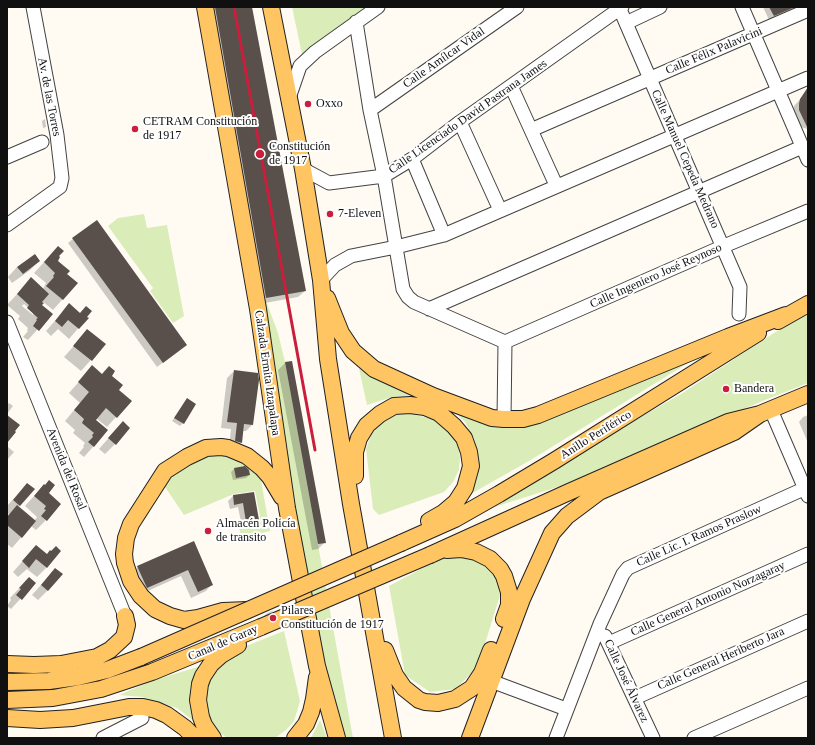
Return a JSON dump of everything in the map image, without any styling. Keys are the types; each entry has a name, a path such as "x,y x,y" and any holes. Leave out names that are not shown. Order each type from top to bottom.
{"main road":[{"name":"Calzada Ermita Iztapalapa","path":"205,7 258,309 287,508 317,666 336,738"},
{"path":"271,7 303,169 321,280 328,359 351,504 393,738"},
{"path":"321,280 341,333 353,351 374,369 433,396 492,418 504,420 523,419 538,415 728,337 786,316 808,304"},
{"name":"Anillo Periférico","path":"401,543 455,519 554,461 786,316"},
{"path":"430,555 728,422 766,412 808,394"},
{"path":"351,504 354,486 354,460 356,444 362,432 377,416 394,406 402,405 418,405 439,413 454,426 464,438 469,452 471,466 465,488 450,508 422,526 401,543"},
{"path":"470,738 522,599 552,533 567,516 599,492 734,432 766,412"},
{"path":"250,610 232,610 191,619 177,619 148,603 136,589 127,571 124,546 128,531 165,471 196,452 206,448 220,447 235,450 247,456 262,468 270,477 287,508"},
{"name":"Canal de Garay","path":"7,682 49,681 78,677 107,670 250,610 401,543"},
{"path":"374,629 384,648 395,675 404,688 419,700 431,703 444,703 455,699 472,688 482,673 507,612 509,605 509,592 504,576 500,569 484,555 468,550 445,550 430,555"},
{"name":"Canal de Garay","path":"7,700 53,698 85,693 126,681 152,672 261,627 430,555"},
{"path":"7,664 55,664 76,662 97,656 110,650 124,637 127,625 125,616"},
{"path":"213,738 204,725 198,708 198,692 203,676 206,670 216,660 261,627"},
{"path":"295,738 306,724 311,712 316,688 317,666"},
{"path":"7,718 40,720 73,718 129,707 143,708 156,710 167,715 185,728 195,738"}],"street":[{"name":"Av. de las Torres","path":"7,225 60,187 62,178 59,152 33,7"},
{"path":"289,98 300,66 315,52 378,7"},
{"name":"Calle Amílcar Vidal","path":"370,110 517,7"},
{"path":"626,23 660,7"},
{"path":"742,7 808,160"},
{"name":"Calle Manuel Cepeda Medrano","path":"620,8 674,135 724,246 740,287 738,314"},
{"name":"Calle Licenciado David Pastrana James","path":"303,169 329,183 384,176 412,159 460,122 620,8"},
{"name":"Calle Félix Palavicini","path":"531,130 808,10"},
{"path":"356,22 370,110 384,176 403,289 408,297 414,302 505,342 504,420"},
{"path":"321,280 335,265 351,256 396,247 444,234 808,78"},
{"path":"511,86 556,185"},
{"path":"460,122 500,210"},
{"path":"7,158 42,142"},
{"path":"429,309 699,191 802,148"},
{"path":"412,159 444,234"},
{"name":"Calle Ingeniero José Reynoso","path":"505,342 724,246 808,212"},
{"name":"Avenida del Rosal","path":"7,322 125,616"},
{"path":"766,412 807,490"},
{"name":"Calle Lic. I. Ramos Praslow","path":"556,738 600,624 623,574 628,568 807,490"},
{"name":"Calle General Antonio Norzagaray","path":"609,643 808,554"},
{"name":"Calle General Heriberto Jara","path":"635,698 808,621"},
{"name":"Calle José Álvarez","path":"600,624 653,738"},
{"path":"491,681 566,709"},
{"path":"694,738 808,688"},
{"path":"104,738 142,718"}],"green space":[{"path":"292,7 374,7 303,59"},
{"path":"144,214 147,228 167,225 184,316 173,323 150,291 153,288 108,226 118,218"},
{"path":"265,298 278,333 285,362 353,738 344,738 319,644 289,470"},
{"path":"808,313 808,383 567,484 472,514 681,394 774,333"},
{"path":"714,347 529,461 469,495 478,458 474,439 465,422 451,409 493,422"},
{"path":"358,364 417,395 392,397 367,405"},
{"path":"405,412 441,423 451,432 458,444 460,457 459,470 453,482 444,492 379,515 373,509 366,449 371,435 379,424 391,416"},
{"path":"220,450 259,469 270,531 241,538 239,527 261,522 255,491 234,494 184,515 163,484 175,472 192,459"},
{"path":"461,554 487,564 496,576 502,589 478,666 456,689 430,692 405,675 389,586 447,555"},
{"path":"284,631 300,701 294,721 286,730 275,738 227,738 219,732 200,726 177,708 142,697 119,695 154,680 218,661 226,654"},
{"path":"320,720 327,738 311,738"}],"building":[{"path":"215,7 252,7 306,291 266,298"},
{"path":"769,7 795,7 774,16"},
{"path":"808,87 808,129 799,110 799,104 800,99"},
{"path":"97,220 187,345 163,363 72,238"},
{"path":"58,246 64,251 59,256 58,261 70,271 67,274 78,283 63,300 46,286 54,277 53,276 55,273 44,262"},
{"path":"35,254 40,261 23,274 17,267"},
{"path":"31,277 49,294 42,302 44,303 42,305 53,314 39,331 33,326 38,318 27,308 29,305 17,294"},
{"path":"69,303 80,313 86,306 92,311 87,317 89,318 79,329 68,320 62,327 55,321"},
{"path":"87,329 106,344 92,361 73,346"},
{"path":"292,361 326,543 318,544 285,362"},
{"path":"92,365 102,374 109,366 115,371 112,376 123,385 119,390 132,401 117,418 106,408 96,420 108,430 94,447 88,442 93,437 92,435 94,433 82,423 84,419 74,410 89,392 78,382"},
{"path":"234,370 258,373 259,380 253,425 244,424 242,443 235,441 237,423 227,422"},
{"path":"187,398 196,404 184,424 174,418"},
{"path":"7,415 20,425 7,443"},
{"path":"123,421 130,428 116,445 108,438"},
{"path":"245,466 249,470 250,475 236,478 234,468"},
{"path":"49,480 55,485 49,493 61,504 47,521 41,516 46,510 44,509 46,506 34,496"},
{"path":"27,483 35,489 20,506 13,500"},
{"path":"254,492 259,520 246,522 243,503 234,505 233,495"},
{"path":"17,505 36,521 22,538 7,525 7,517"},
{"path":"194,541 213,585 198,592 188,570 147,588 137,566"},
{"path":"36,545 47,554 56,546 61,551 47,568 36,559 29,568 22,561"},
{"path":"55,568 63,574 48,591 41,585"},
{"path":"29,577 36,583 22,600 16,595 21,589 19,588"}],"railway":[{"path":"234,7 315,450"}],"place":[{"name":"Oxxo","path":"308,104"},
{"name":"CETRAM Constitución de 1917","path":"135,129"},
{"name":"Constitución de 1917","path":"260,154"},
{"name":"7-Eleven","path":"330,214"},
{"name":"Bandera","path":"726,389"},
{"name":"Almacén Policía de transito","path":"208,531"},
{"name":"Pilares Constitución de 1917","path":"273,618"}]}
